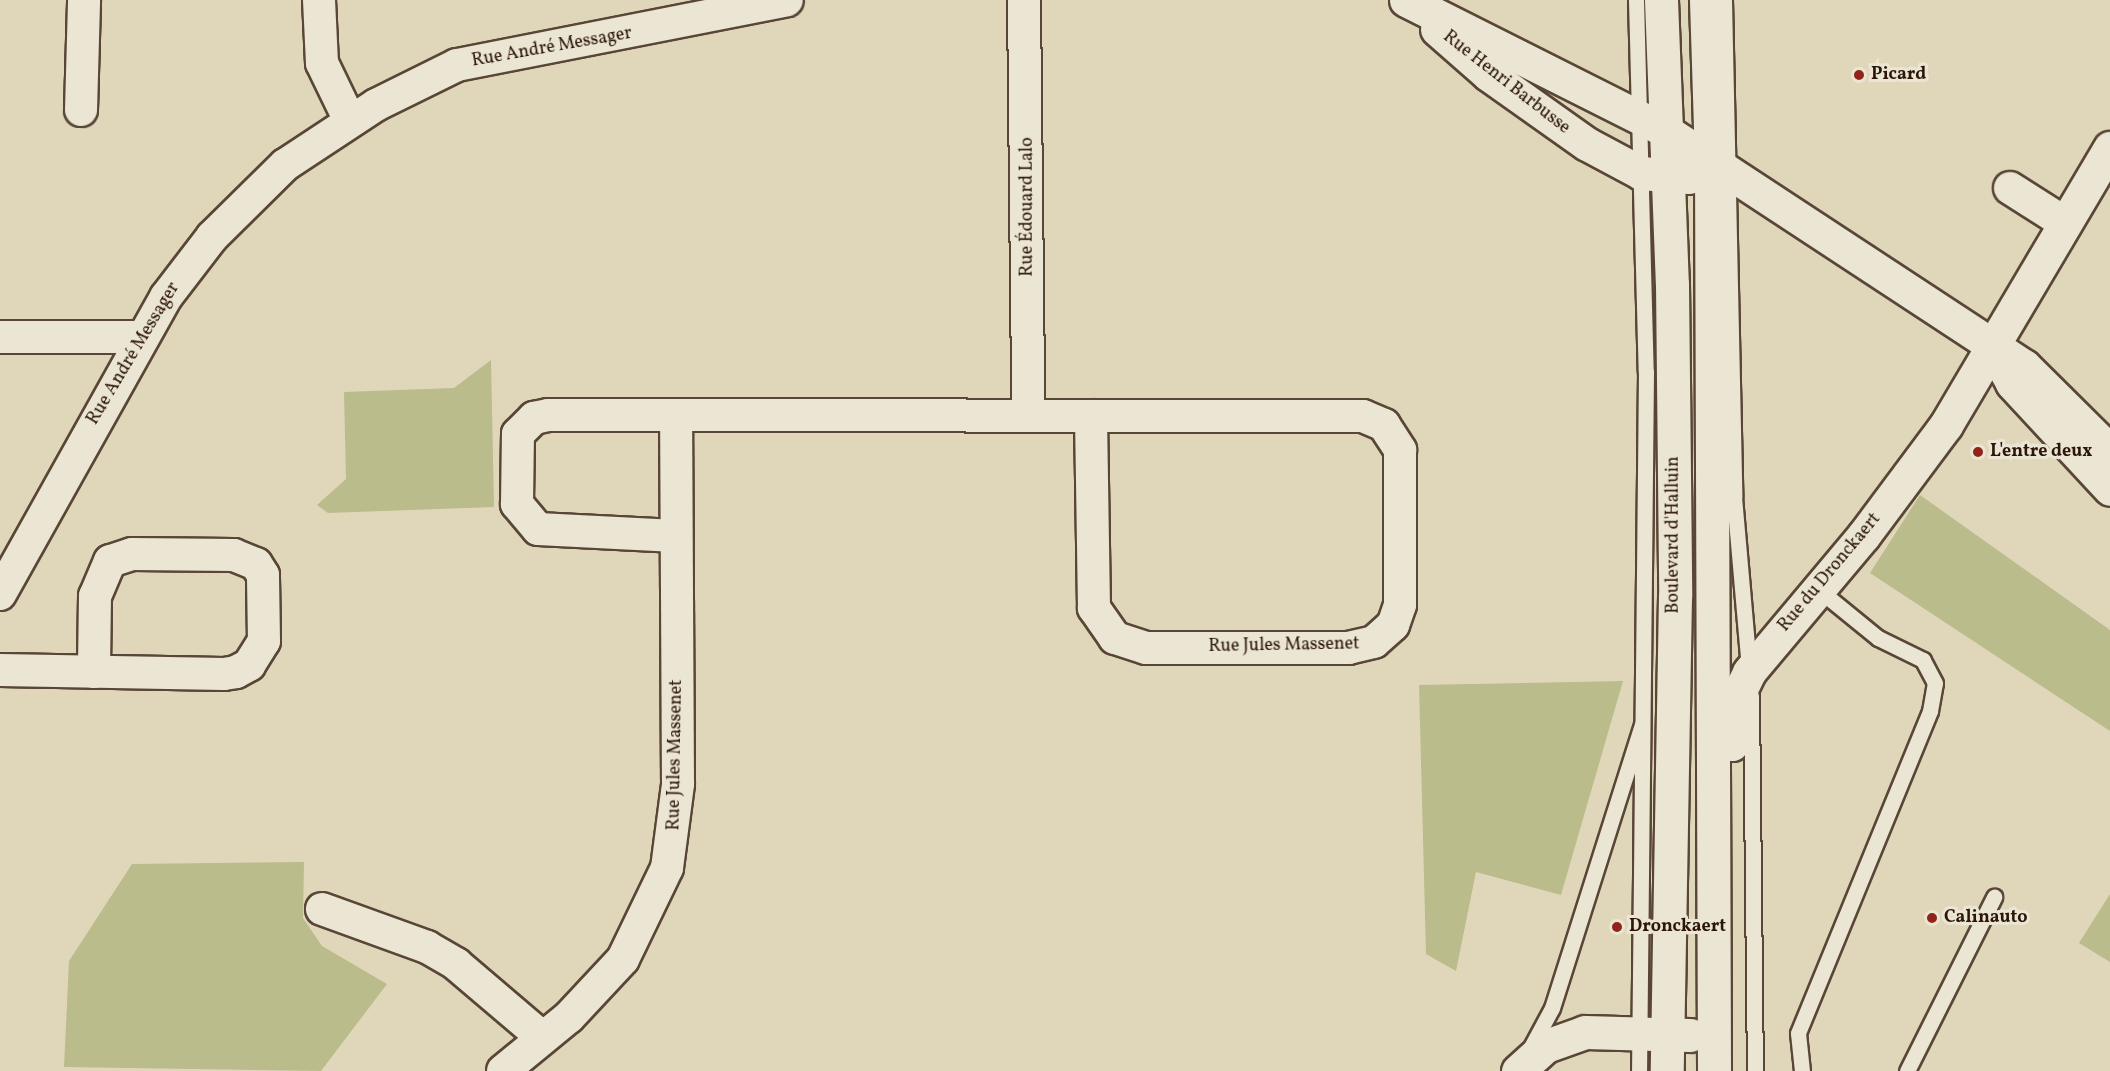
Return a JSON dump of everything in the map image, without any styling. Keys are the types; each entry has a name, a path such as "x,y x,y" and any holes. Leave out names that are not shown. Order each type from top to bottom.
{"main road":[{"name":"Rue Henri Barbusse","path":"1405,0 1653,124 2046,382 2110,451"},
{"name":"Rue Henri Barbusse","path":"1405,0 1544,117 1655,175"},
{"name":"Boulevard d'Halluin","path":"1661,0 1653,124 1675,596 1654,1031 1667,1071"},
{"path":"1706,0 1721,168 1714,1061"},
{"name":"Rue du Dronckaert","path":"1714,1061 1729,964 1733,716 1749,672 1818,590 1946,425 2110,148"},
{"path":"1655,175 1698,174 1721,168"},
{"name":"Rue Henri Barbusse","path":"1993,348 2012,383 2110,489"},
{"path":"1519,1070 1546,1047 1573,1035 1654,1031 1687,1034 1714,1061"},
{"path":"1685,1071 1714,1061"}],"street":[{"path":"81,111 84,0"},
{"path":"319,0 322,63 350,120"},
{"name":"Rue André Messager","path":"0,594 140,337 190,265 238,210 285,165 350,120 431,76 475,60 787,0"},
{"name":"Rue Édouard Lalo","path":"1024,0 1028,415"},
{"path":"2010,188 2065,223"},
{"path":"0,337 140,337"},
{"name":"Rue Jules Massenet","path":"503,1071 543,1038 623,959 667,868 678,784 676,415"},
{"name":"Rue Jules Massenet","path":"676,536 549,533 522,514 516,490 518,434 534,418 676,415 1363,416 1384,425 1396,440 1402,462 1400,604 1393,625 1374,642 1349,648 1146,648 1115,638 1094,608 1091,416"},
{"path":"0,670 94,672 224,674 249,665 264,641 263,575 256,564 234,555 132,554 110,561 95,596 94,672"},
{"path":"322,909 427,947 543,1038"}],"lane":[{"path":"1636,0 1653,124"},
{"path":"1724,0 1721,168 1734,497 1749,672 1755,1071"},
{"path":"1639,1071 1654,1031 1646,711 1655,175"},
{"path":"1803,1071 1798,1033 1930,711 1935,683 1923,660 1878,638 1818,590"},
{"path":"1519,1070 1552,1008 1646,711 1675,596"},
{"path":"1907,1071 1994,897"}],"green space":[{"path":"491,360 494,507 328,513 317,505 346,479 344,392 454,388"},
{"path":"1920,495 2110,630 2110,731 1870,573"},
{"path":"1623,681 1561,895 1476,872 1456,971 1426,954 1419,685"},
{"path":"304,862 303,918 322,946 387,984 321,1071 64,1067 69,961 132,864"},
{"path":"2110,894 2110,962 2079,943"}],"place":[{"name":"Picard","path":"1859,75"},
{"name":"L'entre deux","path":"1978,452"},
{"name":"Calinauto","path":"1932,918"},
{"name":"Dronckaert","path":"1617,927"}]}
